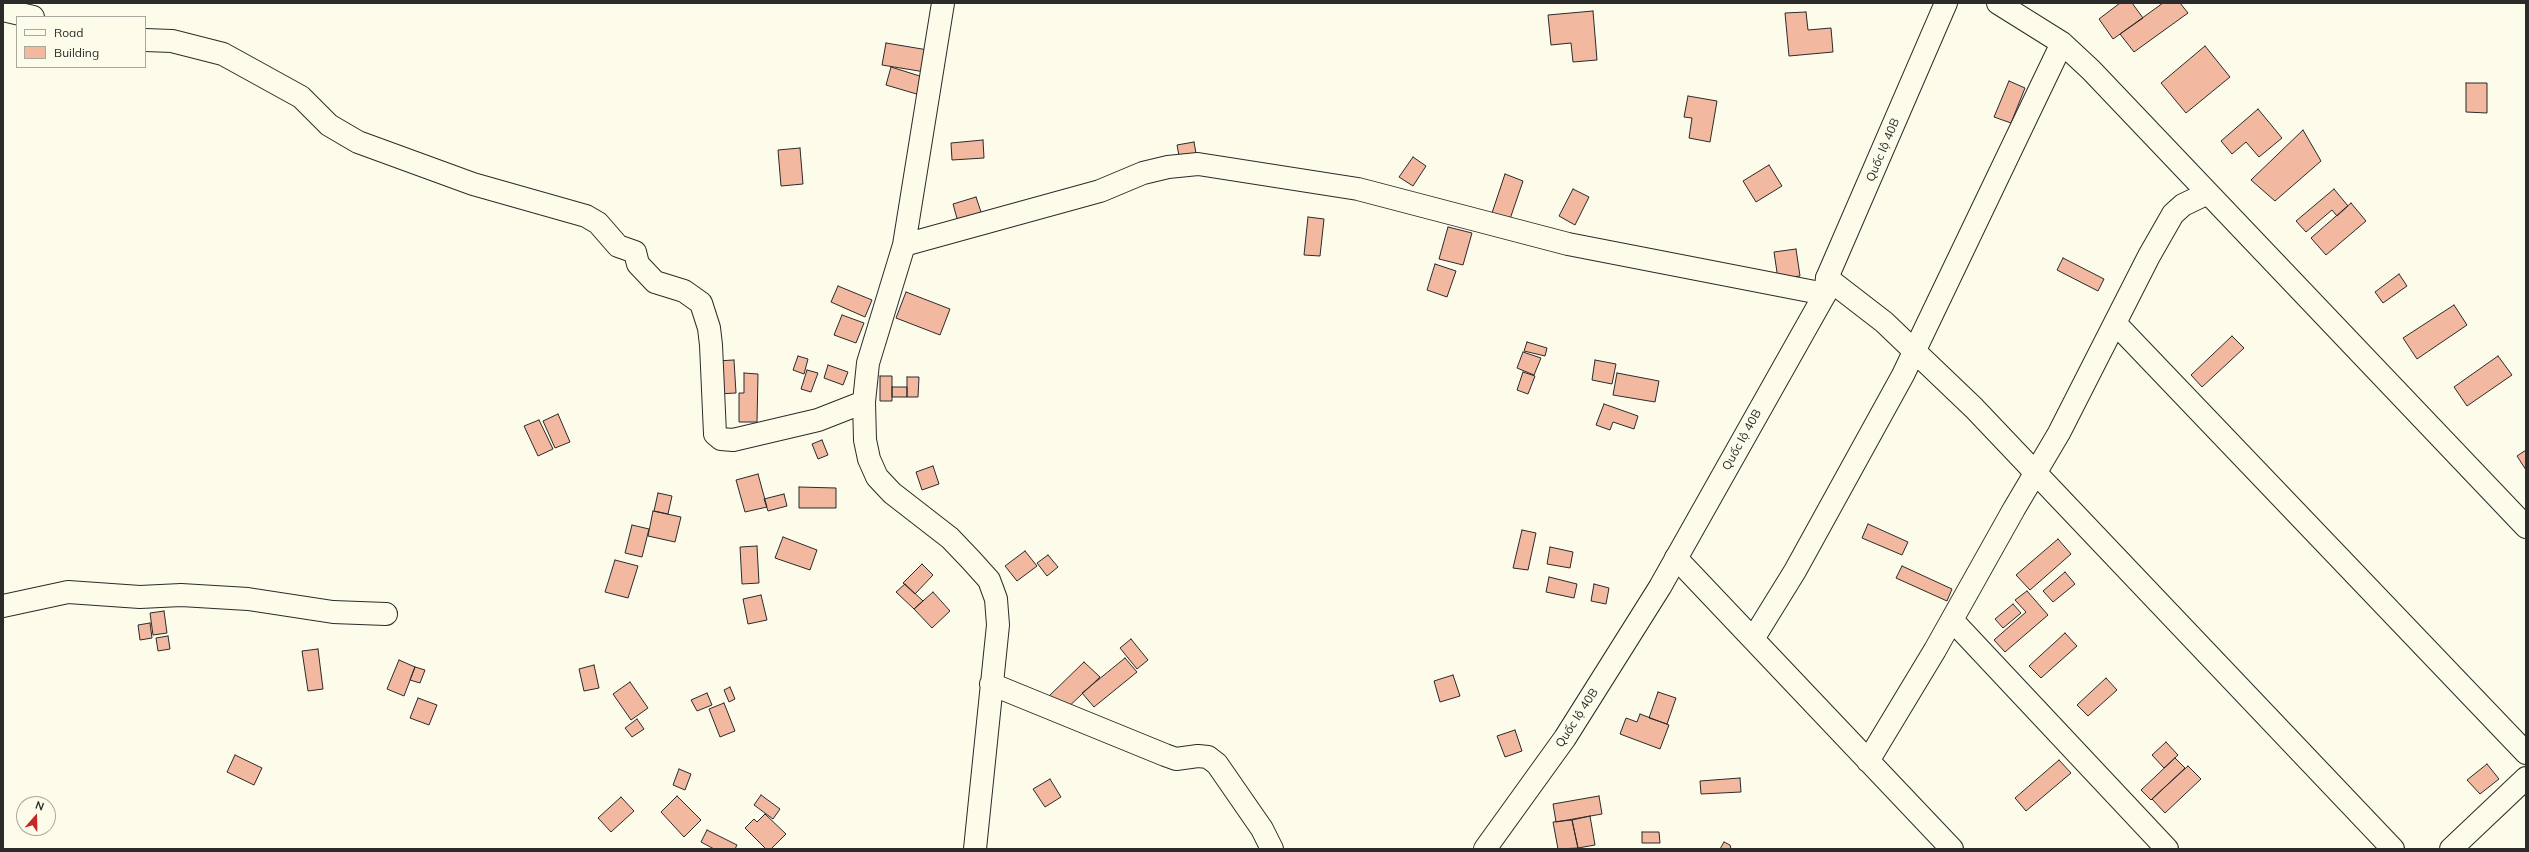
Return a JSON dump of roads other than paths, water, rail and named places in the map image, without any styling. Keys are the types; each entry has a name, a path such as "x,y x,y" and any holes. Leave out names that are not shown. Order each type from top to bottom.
{"main road":[{"path":"943,3 904,245 868,363 864,402 865,440 869,459 877,477 892,493 950,538 989,580 996,599 998,624 975,849"},
{"name":"Quốc lộ 40B","path":"1485,849 1565,738 1660,587 1826,286 1946,3"},
{"path":"1998,3 2062,43 2091,70 2526,527"},
{"path":"3,10 28,16"},
{"path":"146,40 172,41 223,54 301,97 329,125 358,142 473,184 586,216 598,224 618,246 635,252 638,264 655,282 684,291 701,303 705,313 711,345 715,434 721,440 733,440 818,420 864,402"},
{"path":"1753,639 1796,572 1914,351 2062,43"},
{"path":"904,245 1100,190 1142,173 1168,167 1198,164 1358,188 1568,244 1826,286 1884,322 1914,351 2036,473 2393,849"},
{"path":"1868,761 1952,620 2059,433 2173,214 2183,205 2208,193"},
{"path":"2115,323 2526,752"},
{"path":"1676,558 1952,849"},
{"path":"3,606 68,592 140,598 180,595 248,599 333,612 386,614"},
{"path":"1952,620 2167,849"},
{"path":"991,684 1170,757 1208,757 1218,764 1262,829 1272,849"},
{"path":"2451,849 2526,778"}]}
